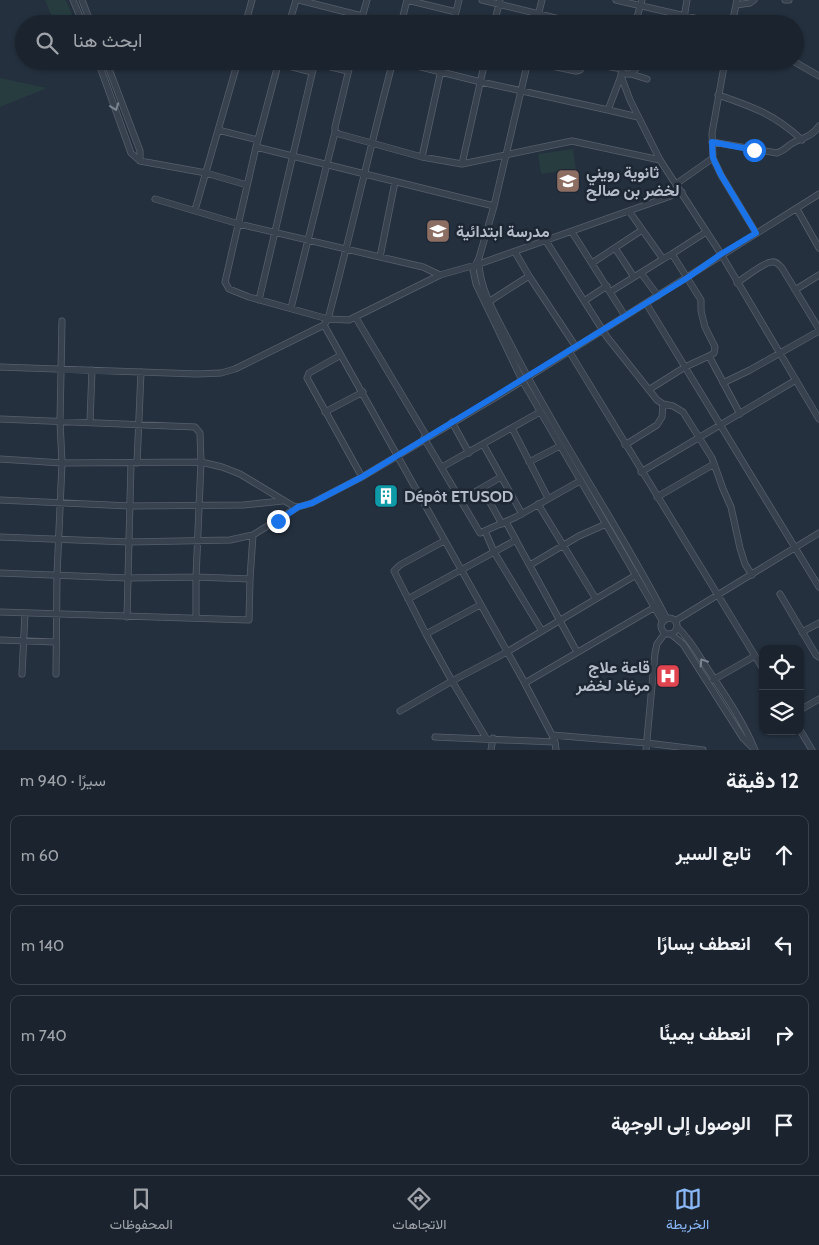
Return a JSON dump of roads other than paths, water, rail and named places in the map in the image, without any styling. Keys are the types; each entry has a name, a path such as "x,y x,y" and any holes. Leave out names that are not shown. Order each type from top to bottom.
{"street":[{"path":"74,0 80,15"},
{"path":"82,0 88,15"},
{"path":"247,15 252,0"},
{"path":"292,15 298,0 358,15"},
{"path":"362,15 367,0"},
{"path":"403,15 407,0 456,12"},
{"path":"455,15 459,0"},
{"path":"482,0 499,2 543,15"},
{"path":"539,14 542,0"},
{"path":"616,0 641,3 682,15"},
{"path":"685,15 687,0"},
{"path":"734,15 737,2 745,4 754,0"},
{"path":"496,15 499,2"},
{"path":"804,67 819,76"},
{"path":"101,70 131,153 140,161 206,173 247,185"},
{"path":"109,70 140,151 140,161"},
{"path":"196,210 235,70"},
{"path":"276,70 247,185 225,285 229,289 259,300 328,319 356,318 440,275 515,252 682,192"},
{"path":"259,300 312,72 305,70"},
{"path":"291,308 335,132 334,127 348,71 344,70"},
{"path":"0,367 221,373 244,365 324,325 328,319 391,70"},
{"path":"432,70 638,116"},
{"path":"462,164 483,70"},
{"path":"526,70 494,206 474,276 480,294 524,378 665,620"},
{"path":"611,70 647,80"},
{"path":"608,110 622,70"},
{"path":"631,74 635,70"},
{"path":"723,70 712,133 713,158 721,175 756,233"},
{"path":"422,157 440,72"},
{"path":"621,73 638,116 660,160 721,254 819,419"},
{"path":"718,95 767,113 790,128 802,140"},
{"path":"712,142 776,153 814,133 819,126"},
{"path":"218,130 258,140"},
{"path":"335,132 422,157 462,164 576,141 660,160"},
{"path":"256,148 494,206"},
{"path":"676,184 713,158"},
{"path":"380,258 395,182"},
{"path":"0,537 129,542 220,540 253,535 298,507 312,503 362,477 576,347 819,194"},
{"path":"155,199 239,224 423,267 440,275"},
{"path":"797,209 819,247"},
{"path":"629,211 663,259"},
{"path":"592,263 642,230"},
{"path":"572,232 625,316"},
{"path":"584,301 634,278 706,232"},
{"path":"546,241 602,330 624,360 650,389 657,400 683,412 700,438 714,464 731,507 740,548 745,564 752,575"},
{"path":"614,248 634,278"},
{"path":"515,252 576,347"},
{"path":"650,389 685,367 714,353 715,347 705,327 701,312 701,300 672,254"},
{"path":"723,383 819,330 778,264 773,262 766,264 737,283"},
{"path":"478,263 480,277 540,412 655,607 665,620"},
{"path":"642,273 658,296"},
{"path":"795,290 819,275"},
{"path":"490,301 529,276"},
{"path":"646,303 819,587"},
{"path":"356,318 426,437 478,531 482,533 504,523 580,481"},
{"path":"56,674 58,539 62,463 60,420 62,321"},
{"path":"324,325 525,683 552,735 556,750"},
{"path":"569,351 641,472 759,662"},
{"path":"341,355 314,370 308,376 308,381 362,477"},
{"path":"709,356 740,414"},
{"path":"90,422 92,370"},
{"path":"127,617 130,506 139,425 141,372"},
{"path":"641,472 796,380"},
{"path":"325,412 362,392"},
{"path":"812,406 819,402"},
{"path":"625,445 657,425 662,417 663,404"},
{"path":"442,467 540,412"},
{"path":"0,419 195,426 200,433 201,462 196,618"},
{"path":"452,422 469,452"},
{"path":"512,428 548,498"},
{"path":"483,444 522,514"},
{"path":"529,462 560,446"},
{"path":"0,459 62,463 201,462 240,474 282,501 298,507"},
{"path":"657,496 714,464"},
{"path":"461,500 501,477"},
{"path":"482,488 530,565 577,652"},
{"path":"0,500 130,506 243,505 282,501"},
{"path":"538,504 596,599"},
{"path":"408,600 516,540 504,523"},
{"path":"530,565 606,524"},
{"path":"485,531 494,552 542,631"},
{"path":"646,750 657,644 676,624 819,533"},
{"path":"0,612 249,620 253,535"},
{"path":"444,541 394,569 395,574 452,681 489,738 491,750"},
{"path":"0,573 128,578 196,577 250,579"},
{"path":"400,711 507,652 636,575"},
{"path":"780,594 819,657"},
{"path":"426,634 480,605"},
{"path":"525,683 655,607"},
{"path":"22,674 24,613"},
{"path":"665,620 673,619 688,638 744,738 755,750"},
{"path":"665,620 662,628 683,644 712,681"},
{"path":"802,632 819,623"},
{"path":"0,640 56,642"},
{"path":"712,681 755,656"},
{"path":"804,708 819,699"},
{"path":"552,735 703,750"},
{"path":"803,735 812,750"},
{"path":"435,737 555,742"}],"place":[{"name":"ثانوية رويني لخضر بن صالح","path":"568,181"},
{"name":"مدرسة ابتدائية","path":"438,231"},
{"name":"Dépôt ETUSOD","path":"386,496"},
{"name":"قاعة علاج مرغاد لخضر","path":"668,676"}]}
